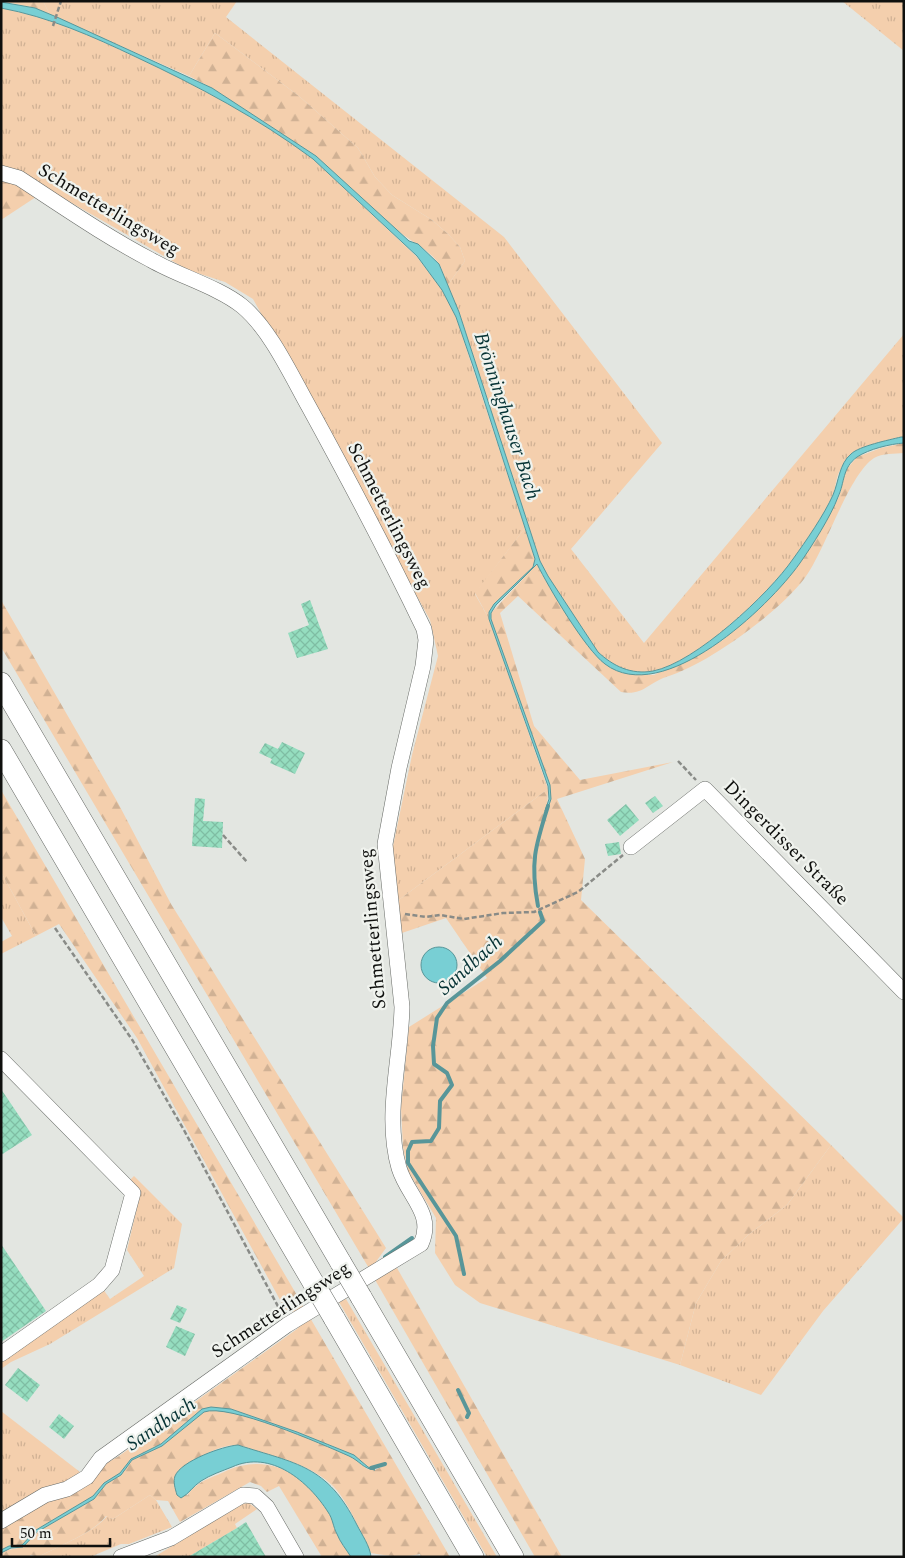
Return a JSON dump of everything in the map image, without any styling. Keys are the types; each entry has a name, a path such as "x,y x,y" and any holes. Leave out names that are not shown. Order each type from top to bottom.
{"highway":[{"path":"1,682 513,1557"},
{"path":"1,750 473,1557"}],"street":[{"name":"Schmetterlingsweg","path":"1,172 19,178 150,260 185,278 218,291 242,306 261,326 288,370 361,502 424,629 426,640 423,666 386,827 385,862 402,1007 393,1110 394,1141 399,1168 410,1194 424,1215 427,1232 421,1244 287,1325 102,1458 87,1477 68,1489 45,1495 1,1521"},
{"name":"Dingerdisser Straße","path":"631,847 704,789 904,992"},
{"path":"1,1058 133,1193 112,1270 99,1285 1,1354"},
{"path":"121,1557 171,1538 243,1494 255,1496 267,1506 296,1557"}],"path":[{"path":"53,26 61,1"},
{"path":"678,761 704,789"},
{"path":"224,834 247,862"},
{"path":"391,912 426,917 440,915 464,919 511,912 534,912 578,892 631,847"},
{"path":"56,928 133,1041 190,1141 287,1325"}],"green space":[{"path":"1,1 43,1 50,15 35,8"},
{"path":"43,1 237,1 226,17 504,237 662,443 571,549 644,643 904,334 904,437 870,449 841,469 829,503 793,559 767,590 730,625 689,655 653,671 637,672 616,665 598,652 540,561 459,312 447,286 465,261 460,247 432,220 392,195 375,177 358,148 300,97 215,33 189,76 50,15"},
{"path":"842,1 904,1 904,51"},
{"path":"1,8 34,16 98,40 201,89 269,129 313,159 417,257 442,290 456,317 525,528 475,594 489,619 548,789 396,902 392,851 412,755 438,656 430,620 253,299 225,282 188,270 58,195 1,168"},
{"path":"215,33 300,97 358,148 375,177 392,195 432,220 460,247 465,261 447,286 442,269 435,259 396,229 316,156 212,88 189,76"},
{"path":"1,176 39,195 1,220"},
{"path":"904,443 904,453 877,456 864,467 846,497 812,567 804,579 777,607 760,622 721,650 683,671 660,680 640,691 621,692 518,596 500,613 534,726 580,780 673,762 557,799 585,859 581,900 831,1145 787,1205 748,1235 721,1261 696,1303 680,1365 480,1303 455,1285 435,1253 436,1218 408,1171 403,1147 401,1108 409,1027 487,978 446,918 399,934 396,902 548,789 547,811 551,799 550,785 491,619 491,613 537,564 544,578 594,654 606,665 622,672 654,675 723,640 800,563 839,497 845,471 857,457 881,448"},
{"path":"525,528 535,559 533,567 489,612 489,619 475,593"},
{"path":"1,600 118,803 171,904 386,1248 370,1270 1,647"},
{"path":"1,790 305,1309 292,1312 285,1309 137,1038 59,924 36,936 1,872"},
{"path":"1,872 36,936 1,954 1,942 12,936 1,917"},
{"path":"831,1145 904,1218 823,1311 761,1395 680,1365 696,1303 721,1261 748,1235 787,1205"},
{"path":"134,1176 182,1224 174,1268 50,1344 11,1362 1,1369 1,1362 103,1289 110,1299 144,1276 127,1250 141,1191 130,1180"},
{"path":"397,1268 562,1557 535,1557 374,1278"},
{"path":"346,1299 497,1557 487,1557 339,1302"},
{"path":"309,1316 450,1557 421,1557 420,1554 396,1556 371,1553 345,1501 325,1479 309,1469 292,1462 246,1448 227,1446 208,1453 179,1471 187,1496 204,1481 240,1466 270,1465 284,1470 297,1477 319,1499 330,1515 341,1543 351,1557 322,1557 279,1486 267,1492 261,1486 250,1482 180,1522 168,1501 156,1500 150,1495 113,1519 106,1516 101,1522 85,1533 38,1557 31,1555 28,1557 1,1557 4,1551 23,1547 37,1532 94,1499 106,1484 121,1475 132,1460 162,1446 204,1412 211,1409 202,1409 161,1444 131,1459 120,1473 104,1483 93,1496 36,1530 22,1545 9,1546 1,1550 1,1525 119,1456 297,1329","holes":["211,1409 231,1409 297,1432 354,1455 368,1467 385,1465 375,1470 367,1469 352,1457 297,1433 231,1411"]},
{"path":"1,1411 80,1472 74,1482 1,1525"},
{"path":"150,1495 156,1500 172,1527 129,1544 121,1544 90,1557 38,1557 94,1528 107,1516 113,1519"},
{"path":"249,1503 257,1509 235,1524 237,1528 188,1557 154,1557 242,1504"}],"water":[{"path":"1,2 35,8 212,88 316,156 409,241 418,244 439,264 459,312 540,561 598,652 616,665 637,672 653,671 689,655 730,625 767,590 793,559 825,511 847,458 855,451 867,446 901,437 904,437 904,443 873,449 852,461 846,471 835,505 826,522 805,556 785,582 765,604 740,626 713,646 684,663 656,673 629,674 605,664 578,632 537,564 496,605 491,613 491,619 550,785 551,799 547,811 545,811 549,799 548,786 489,619 489,612 494,604 533,567 535,559 474,369 456,317 442,290 417,256 313,159 271,130 205,91 136,57 70,28 36,16 1,8"},
{"path":"439,947 446,948 452,952 456,958 456,972 452,978 446,982 439,983 432,982 426,978 422,972 421,965 422,958 426,952 432,948"},
{"path":"211,1407 231,1409 297,1432 354,1455 368,1467 375,1470 367,1468 349,1456 275,1426 233,1413 204,1412 162,1446 132,1460 121,1475 106,1484 94,1499 37,1532 23,1547 11,1548 1,1553 1,1550 9,1546 22,1545 36,1530 93,1496 104,1483 120,1473 131,1459 161,1444 202,1409"},
{"path":"238,1445 294,1463 322,1478 346,1505 366,1541 371,1557 351,1557 338,1537 330,1515 320,1501 300,1480 275,1465 261,1462 232,1467 198,1483 181,1498 177,1495 174,1483 175,1476 185,1465 213,1451"}],"building":[{"path":"310,600 328,649 297,658 288,633 309,625 301,604"},
{"path":"282,742 305,753 295,774 270,763 272,759 259,753 265,743 278,749"},
{"path":"655,796 663,806 653,813 645,803"},
{"path":"195,798 205,799 203,821 223,822 222,848 192,846"},
{"path":"626,804 639,820 620,836 607,820"},
{"path":"619,842 621,854 608,856 605,844"},
{"path":"1,1089 32,1135 1,1155"},
{"path":"1,1244 46,1311 1,1342"},
{"path":"177,1305 187,1309 180,1323 170,1319"},
{"path":"176,1326 195,1334 185,1356 166,1347"},
{"path":"18,1368 40,1385 27,1402 5,1385"},
{"path":"59,1414 74,1426 64,1439 49,1427"},
{"path":"246,1522 266,1557 188,1557 237,1528"}],"waterway":[{"name":"Sandbach","path":"538,906 534,878 535,855 548,806"},
{"name":"Sandbach","path":"464,1274 456,1236 408,1163 408,1151 412,1142 431,1141 439,1128 440,1101 452,1085 447,1073 434,1064 433,1046 437,1018 447,1003 500,961 543,921 540,912"},
{"path":"385,1257 412,1238"},
{"name":"Sandbach","path":"458,1390 469,1413 467,1417"},
{"name":"Sandbach","path":"371,1468 385,1464"}],"water label":[{"name":"Brönninghauser Bach","path":"507,416"}]}
